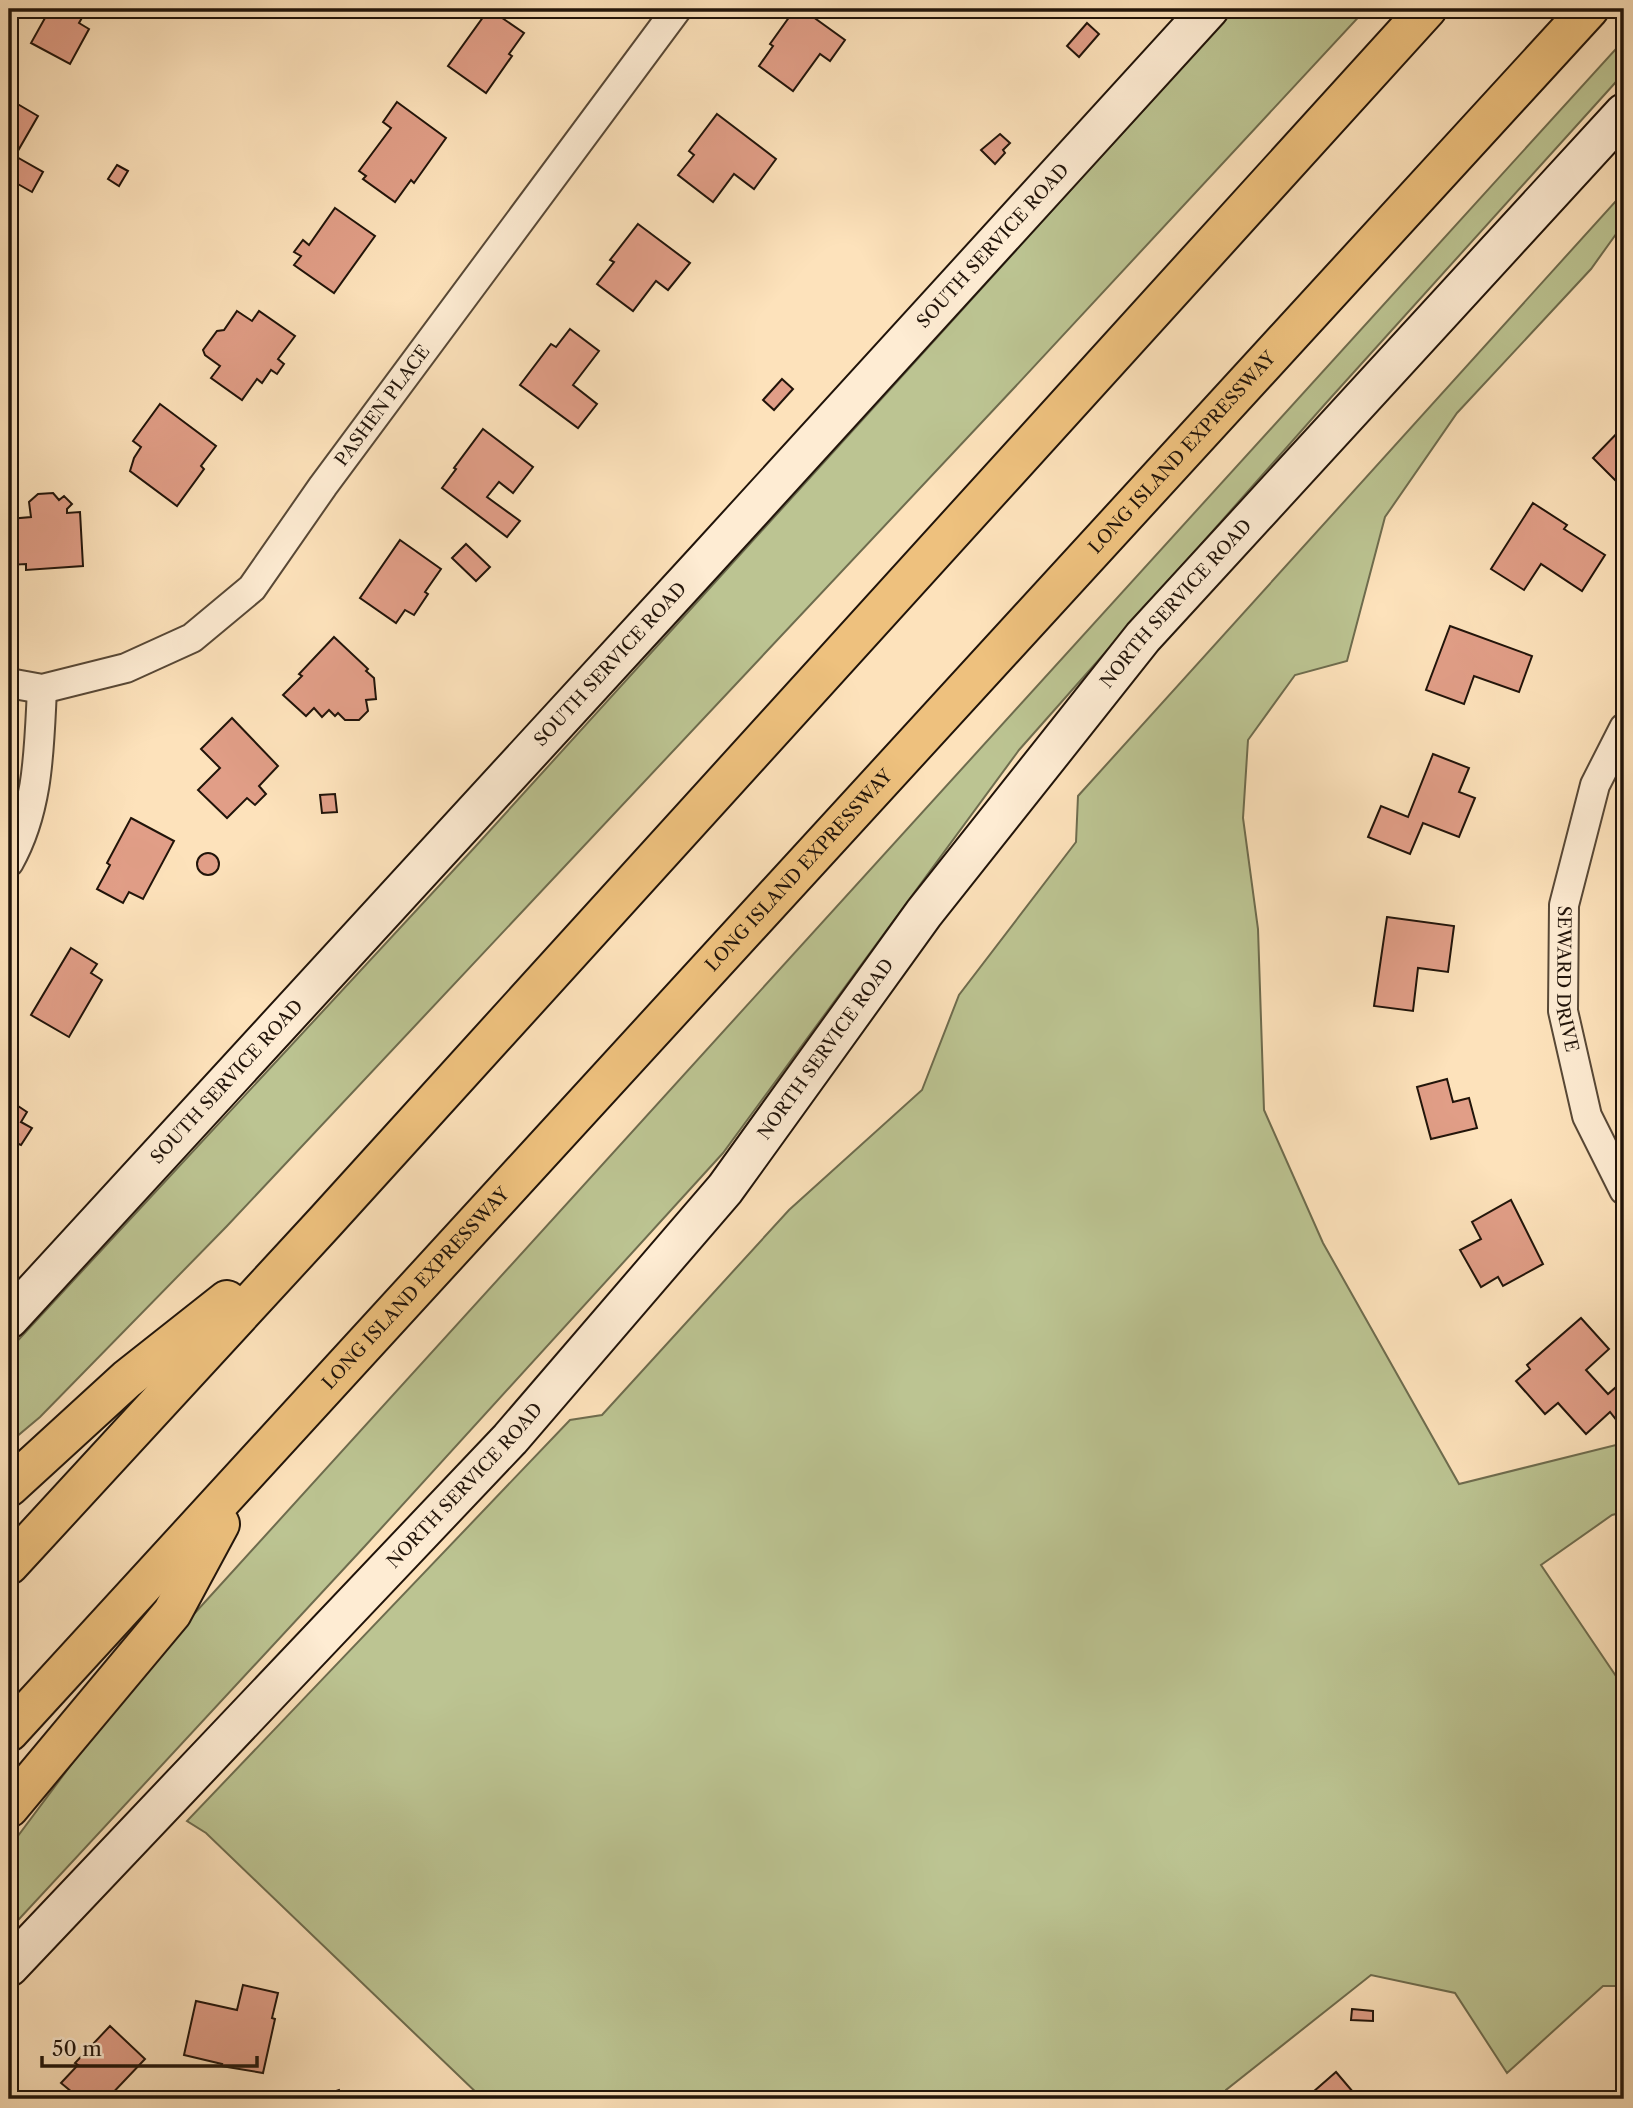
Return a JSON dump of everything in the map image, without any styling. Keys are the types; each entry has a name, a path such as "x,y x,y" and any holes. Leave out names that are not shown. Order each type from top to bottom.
{"highway":[{"path":"9,1565 325,1222 1427,9"},
{"name":"LONG ISLAND EXPRESSWAY","path":"9,1732 1589,9"},
{"path":"9,1487 127,1379 325,1222"},
{"path":"9,1808 172,1612 249,1472"}],"main road":[{"name":"SOUTH SERVICE ROAD","path":"9,1319 1209,9"},
{"name":"NORTH SERVICE ROAD","path":"9,1967 510,1439 725,1188 924,913 1143,637 1624,113"}],"street":[{"name":"PASHEN PLACE","path":"9,683 42,689 126,668 192,638 252,588 323,486 677,9"},
{"path":"9,862 18,846 37,779 42,689"},
{"name":"SEWARD DRIVE","path":"1624,728 1594,785 1564,905 1563,1012 1587,1116 1624,1190"}],"green space":[{"path":"1235,9 1366,9 227,1226 40,1417 9,1443 9,1350 475,847"},
{"path":"1624,40 1624,73 1326,403 1019,750 723,1153 365,1546 9,1930 9,1848 135,1679"},
{"path":"1624,192 1624,223 1591,269 1457,413 1385,517 1347,661 1295,675 1248,740 1243,818 1258,929 1264,1110 1323,1243 1459,1484 1624,1443 1624,1512 1612,1515 1541,1565 1624,1688 1624,1986 1603,1986 1507,2073 1455,1993 1371,1975 1226,2090 1228,2099 483,2099 206,1833 187,1821 570,1420 602,1415 789,1210 922,1090 959,995 1076,842 1078,796"}],"building":[{"path":"50,9 87,9 79,23 89,29 70,64 31,43"},
{"path":"489,9 524,33 509,54 512,56 486,93 448,66"},
{"path":"795,9 802,9 845,40 830,61 820,54 793,91 759,66 773,46 770,44"},
{"path":"1087,23 1099,34 1079,57 1067,46"},
{"path":"9,99 38,116 15,156 43,172 32,192 9,179"},
{"path":"397,102 446,138 414,183 411,180 395,202 363,179 366,176 359,171 391,128 383,122"},
{"path":"717,114 776,159 754,189 734,174 713,202 678,175 694,155 689,151"},
{"path":"1000,134 1010,143 995,164 981,150"},
{"path":"117,165 128,171 119,186 108,179"},
{"path":"335,208 375,236 334,293 294,265 301,256 294,252 303,240 309,245"},
{"path":"638,224 690,263 668,290 656,281 633,311 597,284 614,262 610,260"},
{"path":"237,311 252,321 259,311 295,336 278,359 284,364 277,374 271,370 262,383 257,379 242,400 211,378 220,366 205,355 203,350 217,331 224,330"},
{"path":"570,329 599,351 573,385 597,404 578,428 520,385 551,344 556,347"},
{"path":"782,379 793,389 774,410 763,400"},
{"path":"160,404 216,446 201,466 204,469 177,506 130,471 141,447 133,441"},
{"path":"1624,426 1624,489 1593,458"},
{"path":"483,429 533,467 513,493 499,482 487,497 520,521 507,537 442,488"},
{"path":"53,493 59,500 64,496 72,504 67,513 80,512 83,566 26,570 26,564 9,565 9,519 31,517 29,502 38,494"},
{"path":"1533,503 1567,525 1564,529 1605,555 1582,591 1541,564 1524,590 1491,569"},
{"path":"400,540 441,569 425,592 428,594 414,615 405,610 396,623 360,598"},
{"path":"466,544 490,567 476,581 452,558"},
{"path":"1450,626 1532,656 1519,692 1474,676 1464,704 1426,690"},
{"path":"334,637 374,678 376,699 366,700 368,711 359,720 345,720 338,713 335,716 329,710 322,717 314,708 306,716 283,695"},
{"path":"232,718 278,766 259,786 266,794 255,805 247,798 227,818 198,790 220,768 201,749"},
{"path":"1433,754 1469,768 1459,792 1475,798 1459,837 1423,823 1410,854 1368,837 1381,806 1408,817"},
{"path":"335,794 337,812 322,813 320,795"},
{"path":"131,818 174,841 143,899 129,892 123,903 97,889 110,865 107,863"},
{"path":"208,853 218,860 219,864 212,874 208,875 198,868 197,864 204,854"},
{"path":"1387,917 1454,926 1448,972 1418,968 1413,1011 1374,1006"},
{"path":"71,948 97,964 91,973 102,980 69,1037 31,1015"},
{"path":"1447,1079 1453,1102 1469,1098 1477,1128 1431,1139 1417,1087"},
{"path":"12,1102 27,1112 21,1122 32,1128 21,1145 9,1140 9,1104"},
{"path":"1511,1200 1543,1264 1503,1286 1498,1277 1481,1287 1460,1250 1481,1239 1472,1222"},
{"path":"1581,1318 1609,1349 1586,1370 1608,1394 1624,1380 1624,1423 1621,1426 1610,1412 1586,1434 1558,1403 1545,1414 1516,1381 1530,1369 1527,1365"},
{"path":"243,1985 278,1993 263,2073 221,2066 222,2064 184,2055 196,2001 237,2010"},
{"path":"1352,2009 1373,2011 1373,2021 1351,2020"},
{"path":"110,2026 145,2059 107,2099 69,2099 73,2093 61,2083 78,2065 75,2063"},
{"path":"1336,2072 1359,2099 1305,2099"},
{"path":"339,2090 342,2099 313,2099"}]}
